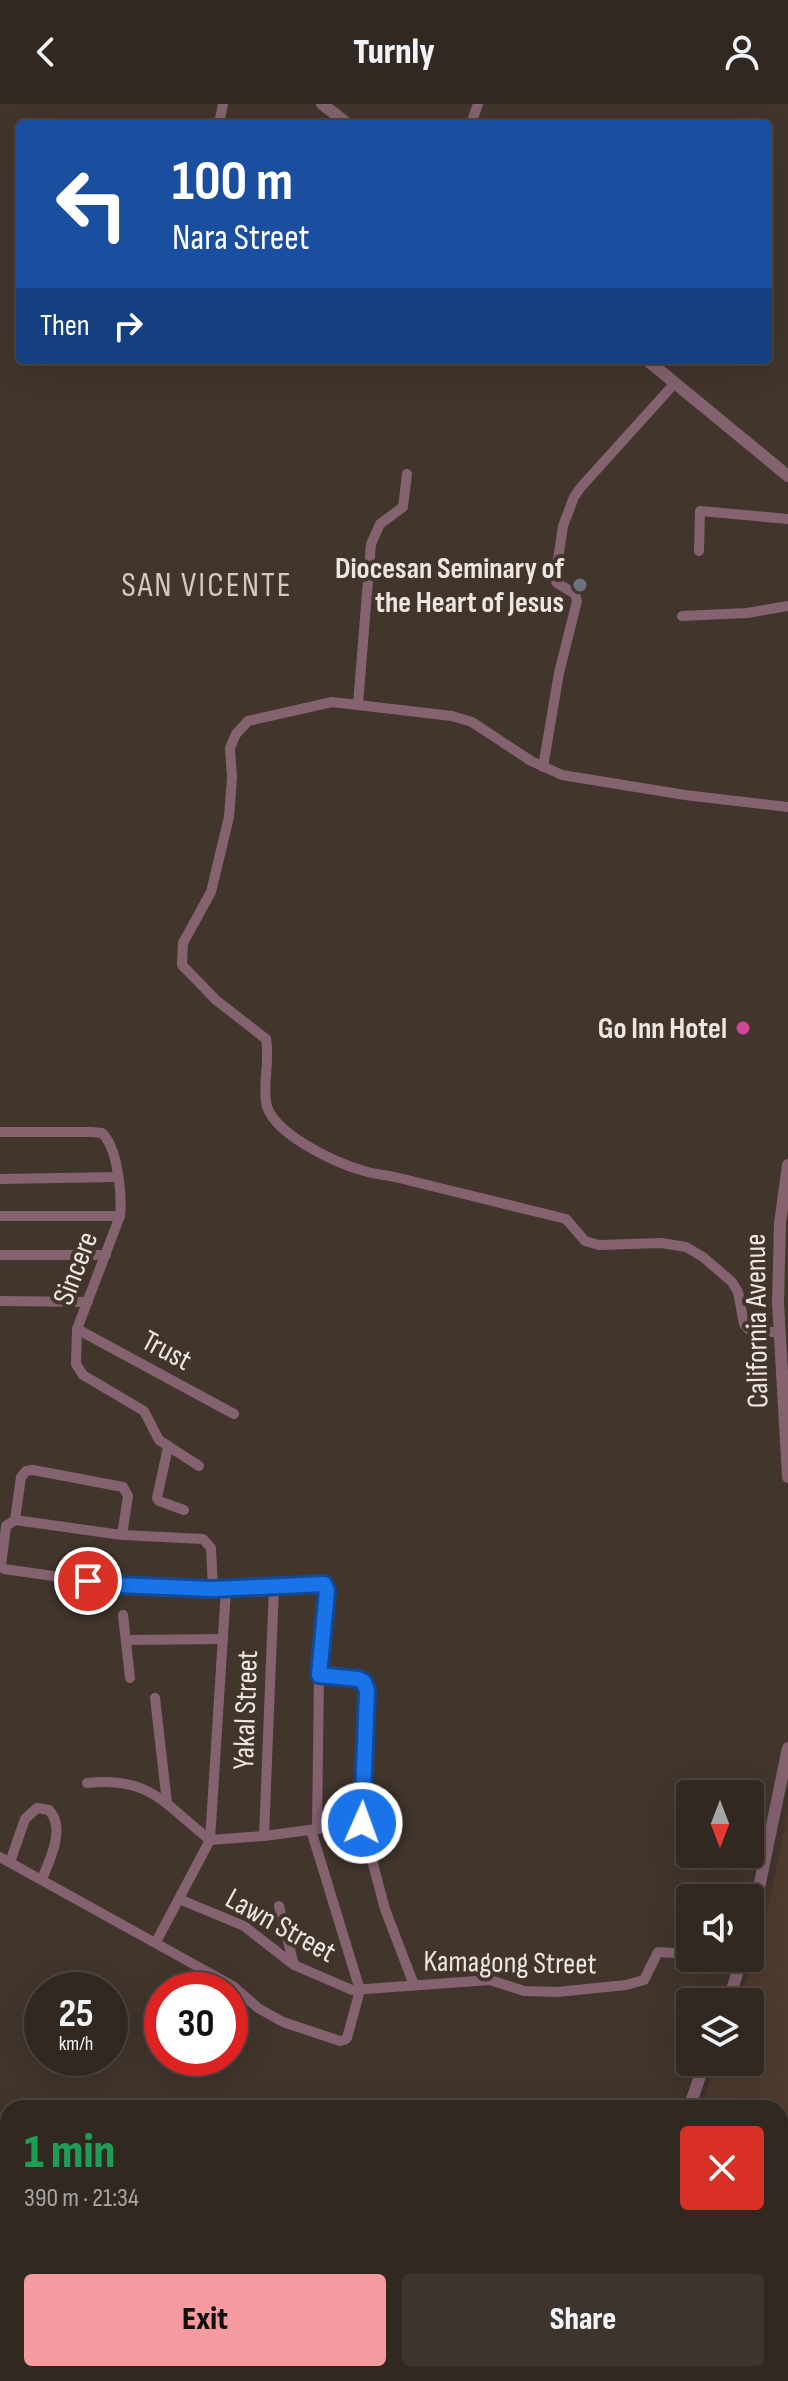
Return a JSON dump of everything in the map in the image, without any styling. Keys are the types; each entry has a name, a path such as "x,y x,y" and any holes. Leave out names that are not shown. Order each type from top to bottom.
{"street":[{"path":"322,104 343,120"},
{"path":"652,364 788,476"},
{"path":"543,767 559,673 577,601 575,594 555,579 563,526 581,487 675,383"},
{"path":"358,704 371,544 380,524 403,507 407,474"},
{"path":"699,551 700,511 788,519"},
{"path":"682,616 747,613 788,606"},
{"path":"779,1333 748,1329 744,1324 738,1292 732,1282 686,1247 661,1243 599,1245 585,1241 566,1219 366,1172 316,1150 278,1126 270,1117 266,1102 266,1039 216,1000 182,965 183,943 211,892 229,817 232,778 230,748 236,734 248,721 257,718 332,702 460,718 484,729 543,767 581,779 788,807"},
{"name":"Sincere","path":"0,1132 102,1133 111,1145 118,1177 120,1216 77,1329 76,1364 80,1372 144,1411 159,1440 199,1466"},
{"name":"California Avenue","path":"788,1165 780,1223 779,1333 788,1477"},
{"path":"0,1179 118,1177"},
{"path":"0,1216 120,1216"},
{"path":"0,1255 106,1255"},
{"path":"0,1301 88,1302"},
{"name":"Trust","path":"77,1329 234,1414"},
{"path":"168,1447 157,1498 184,1510"},
{"path":"15,1520 21,1477 26,1471 33,1470 123,1487 128,1496 122,1535"},
{"path":"42,1879 54,1851 55,1818 49,1810 37,1808 25,1819 5,1859 233,1986 258,2008 283,2022 340,2041 347,2038 360,1990 314,1830 319,1675 326,1586 321,1583 213,1589 116,1585 4,1569 0,1562 6,1526 15,1520 122,1535 203,1539 211,1548 213,1589"},
{"name":"Yakal Street","path":"264,1836 274,1586"},
{"path":"156,1942 210,1840 226,1589"},
{"path":"123,1615 130,1678"},
{"path":"127,1640 223,1639"},
{"path":"319,1675 358,1679 366,1685 362,1823 385,1909 414,1985"},
{"path":"155,1698 167,1803"},
{"path":"761,1884 783,1794 788,1748"},
{"path":"87,1783 108,1781 133,1784 148,1790 210,1840 362,1823"},
{"name":"Lawn Street","path":"179,1899 244,1926 294,1965 343,1987 360,1990"},
{"path":"279,1906 294,1965"},
{"name":"Kamagong Street","path":"360,1990 490,1980 524,1991 540,1992 626,1985 644,1980 656,1953 676,1954"},
{"path":"692,2100 700,2076"}],"shaded area":[{"path":"788,1812 788,2100 704,2100 710,2080 715,2076 764,2076 764,1988 744,1988 749,1972 764,1972 764,1926"}],"place":[{"name":"Diocesan Seminary of the Heart of Jesus","path":"580,585"},
{"name":"Go Inn Hotel","path":"743,1028"}],"district":[{"name":"SAN VICENTE","path":"207,584"}],"route":[{"path":"88,1581 213,1589 324,1584 327,1591 319,1675 358,1679 364,1682 367,1691 362,1823"}]}
